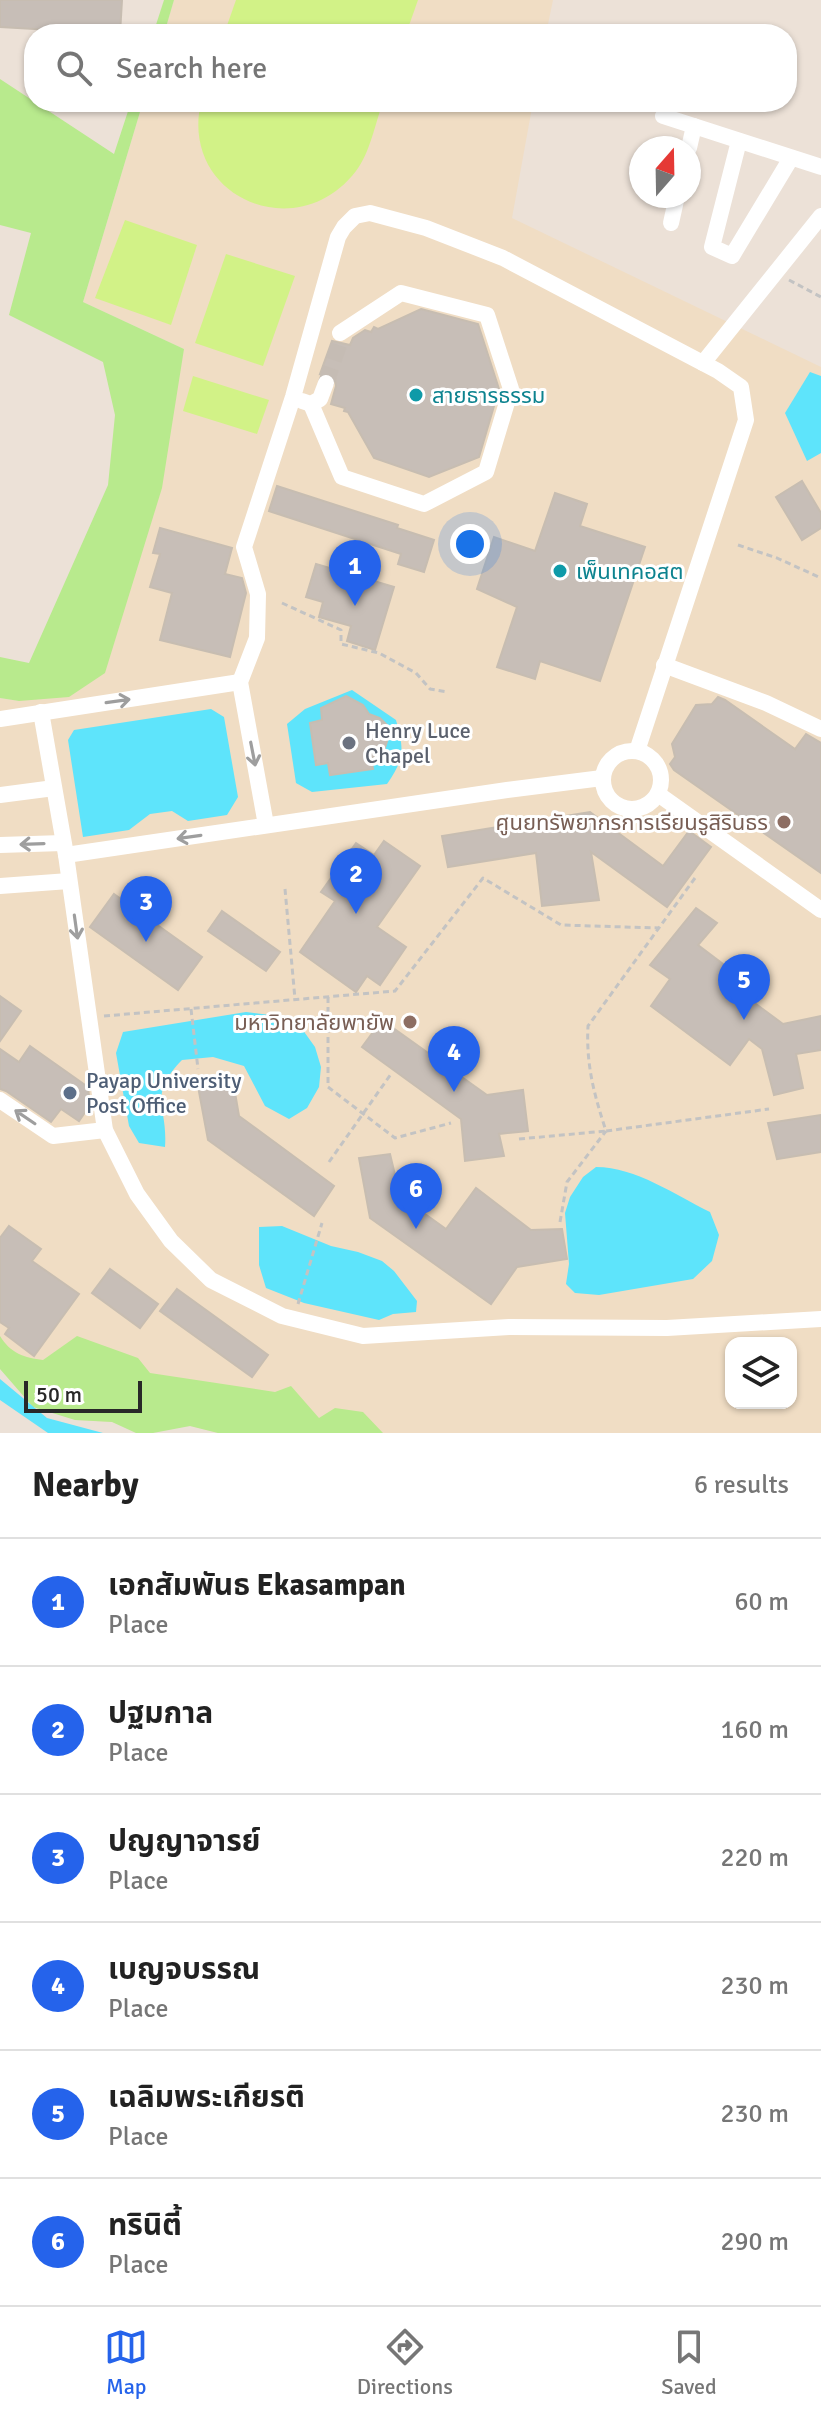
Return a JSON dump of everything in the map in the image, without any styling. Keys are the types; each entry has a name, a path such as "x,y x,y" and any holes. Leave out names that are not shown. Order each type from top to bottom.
{"street":[{"path":"663,116 821,167"},
{"path":"692,136 694,126"},
{"path":"739,141 712,247 732,256 791,158"},
{"path":"671,223 674,208"},
{"path":"266,825 240,682 257,638 258,594 244,547 293,397 338,237 355,216 370,213 426,228 503,258 703,363 741,387 746,420 637,751"},
{"path":"703,363 821,216"},
{"path":"293,397 311,404 342,477 424,504 486,472 511,389 487,315 401,293 340,338 315,324"},
{"path":"311,404 320,399 326,383"},
{"path":"664,665 766,703 821,729"},
{"path":"0,719 240,682"},
{"path":"41,712 105,1130 137,1194 171,1241 211,1280 282,1316 363,1336 509,1327 667,1328 821,1319"},
{"path":"637,751 649,757 658,768 661,781 658,794 643,807 624,809 608,797 602,778 605,767 613,757 637,751"},
{"path":"0,845 64,849 266,825 602,778"},
{"path":"0,795 54,788"},
{"path":"658,794 821,910"},
{"path":"0,886 69,881"},
{"path":"0,1100 53,1136 105,1130"}],"path":[{"path":"738,545 821,578"},
{"path":"282,603 341,630 341,644 379,653 416,673 430,689 448,692"},
{"path":"89,1017 395,991 483,878 561,925 659,928"},
{"path":"606,1131 593,1090 587,1054 588,1026 695,878"},
{"path":"285,889 295,999"},
{"path":"328,997 328,1087 395,1138 451,1123"},
{"path":"191,1009 198,1069"},
{"path":"329,1162 391,1074"},
{"path":"519,1139 606,1131 769,1109"},
{"path":"560,1222 567,1182 606,1131"},
{"path":"298,1304 322,1223"}],"shaded area":[{"path":"174,0 553,0 548,24 167,24"},
{"name":"มหาวิทยาลัยพายัพ","path":"140,112 531,112 512,218 821,367 821,1433 218,1433 190,1426 142,1432 112,1422 75,1420 0,1369 0,698 19,701 184,349 83,302"}],"green space":[{"path":"164,0 174,0 167,24 156,24"},
{"path":"236,0 418,0 410,24 228,24"},
{"path":"0,79 24,95 24,112 50,112 114,154 128,112 140,112 83,302 184,349 162,488 105,673 69,697 19,701 0,698 0,657 29,663 108,485 115,415 103,362 9,315 31,233 0,225"},
{"path":"200,112 380,112 369,147 356,171 331,194 304,206 275,208 248,201 225,186 208,164 199,135"},
{"path":"125,220 197,245 171,325 95,298"},
{"path":"226,254 295,276 263,366 195,343"},
{"path":"193,376 269,400 257,434 183,411"},
{"path":"0,1336 13,1351 36,1359 43,1360 77,1336 138,1358 150,1373 275,1392 291,1386 319,1418 335,1408 363,1412 383,1433 218,1433 190,1426 136,1433 112,1422 75,1420 33,1407 0,1369"}],"water":[{"path":"810,372 821,376 821,453 807,461 785,413"},
{"path":"352,690 396,720 400,760 387,784 312,792 296,783 287,724 305,709"},
{"path":"211,709 224,717 238,797 227,815 188,821 172,811 150,814 129,830 83,837 68,740 74,730"},
{"path":"246,1012 278,1016 300,1026 315,1047 321,1067 319,1087 307,1108 289,1119 265,1106 244,1066 213,1057 182,1060 171,1072 162,1093 165,1147 139,1143 129,1126 116,1053 123,1032"},
{"path":"596,1167 640,1177 710,1212 719,1235 712,1261 693,1279 599,1295 575,1293 566,1284 569,1264 565,1213 570,1197 583,1177"},
{"path":"282,1226 331,1246 382,1261 394,1271 417,1301 416,1312 393,1314 379,1320 304,1303 266,1288 259,1265 259,1227"},
{"path":"0,1379 47,1418 103,1433 48,1433 0,1400"}],"building":[{"path":"0,0 122,0 121,24 24,24 24,28 0,27"},
{"name":"สายธารธรรม","path":"421,309 478,324 499,389 479,457 429,477 374,458 345,408 331,404 335,377 329,373 320,374 332,341 350,345 353,338 365,330 371,332 374,327 378,329"},
{"path":"802,481 821,513 821,528 802,540 776,497"},
{"path":"277,486 398,525 397,528 434,540 424,572 398,564 401,554 269,511"},
{"name":"เพ็นเทคอสต","path":"555,493 587,504 580,526 645,547 600,681 540,661 535,679 497,667 517,607 477,589 494,537 535,551"},
{"path":"160,528 232,548 225,574 242,578 246,593 230,657 160,640 172,593 150,587 160,554 153,553"},
{"path":"316,564 394,587 375,650 347,641 351,626 319,617 323,602 306,597"},
{"name":"Henry Luce Chapel","path":"346,696 363,705 369,714 380,718 391,729 382,757 371,758 373,769 330,775 328,763 316,765 310,723 322,720 321,708"},
{"name":"ศูนยทรัพยากรการเรียนรูสิรินธร","path":"718,697 795,749 806,734 821,743 821,873 674,770 670,764 675,757 672,744 696,705 712,704"},
{"path":"590,812 663,866 689,831 711,847 667,907 591,852 599,900 542,906 536,853 448,867 442,836"},
{"path":"384,841 420,866 377,927 406,947 380,985 367,976 356,992 300,952 335,901 321,892 356,843 374,855"},
{"path":"114,894 202,957 178,990 90,927"},
{"path":"696,908 717,923 698,945 756,989 748,998 783,1024 821,1016 821,1050 796,1054 803,1088 774,1095 762,1049 749,1039 730,1065 651,1006 670,979 650,965"},
{"path":"222,911 280,952 266,971 208,931"},
{"path":"0,996 21,1011 0,1041"},
{"path":"382,1020 487,1095 523,1090 528,1131 499,1134 504,1156 465,1161 461,1119 362,1047"},
{"path":"30,1046 88,1087 90,1105 79,1121 61,1109 51,1122 0,1089 0,1049 19,1062"},
{"path":"232,1075 239,1116 334,1186 314,1216 208,1140 197,1081"},
{"path":"821,1115 821,1152 777,1159 768,1123"},
{"path":"390,1154 400,1196 446,1229 476,1188 531,1230 562,1229 567,1259 517,1267 491,1304 370,1218 359,1158"},
{"path":"9,1226 41,1249 32,1261 79,1294 34,1356 5,1334 9,1328 0,1322 0,1238"},
{"path":"110,1269 158,1304 140,1328 92,1293"},
{"path":"177,1289 268,1355 252,1377 160,1311"}],"tunnel":[{"path":"326,383 340,342"}],"place":[{"name":"สายธารธรรม","path":"416,395"},
{"name":"เพ็นเทคอสต","path":"560,571"},
{"name":"เอกสัมพันธ Ekasampan","path":"355,606"},
{"name":"Henry Luce Chapel","path":"349,743"},
{"name":"ศูนยทรัพยากรการเรียนรูสิรินธร","path":"784,822"},
{"name":"ปฐมกาล","path":"356,914"},
{"name":"ปญญาจารย์","path":"146,942"},
{"name":"เฉลิมพระเกียรติ","path":"744,1020"},
{"name":"มหาวิทยาลัยพายัพ","path":"410,1022"},
{"name":"เบญจบรรณ","path":"454,1092"},
{"name":"Payap University Post Office","path":"70,1093"},
{"name":"ทรินิตี้","path":"416,1229"}]}
